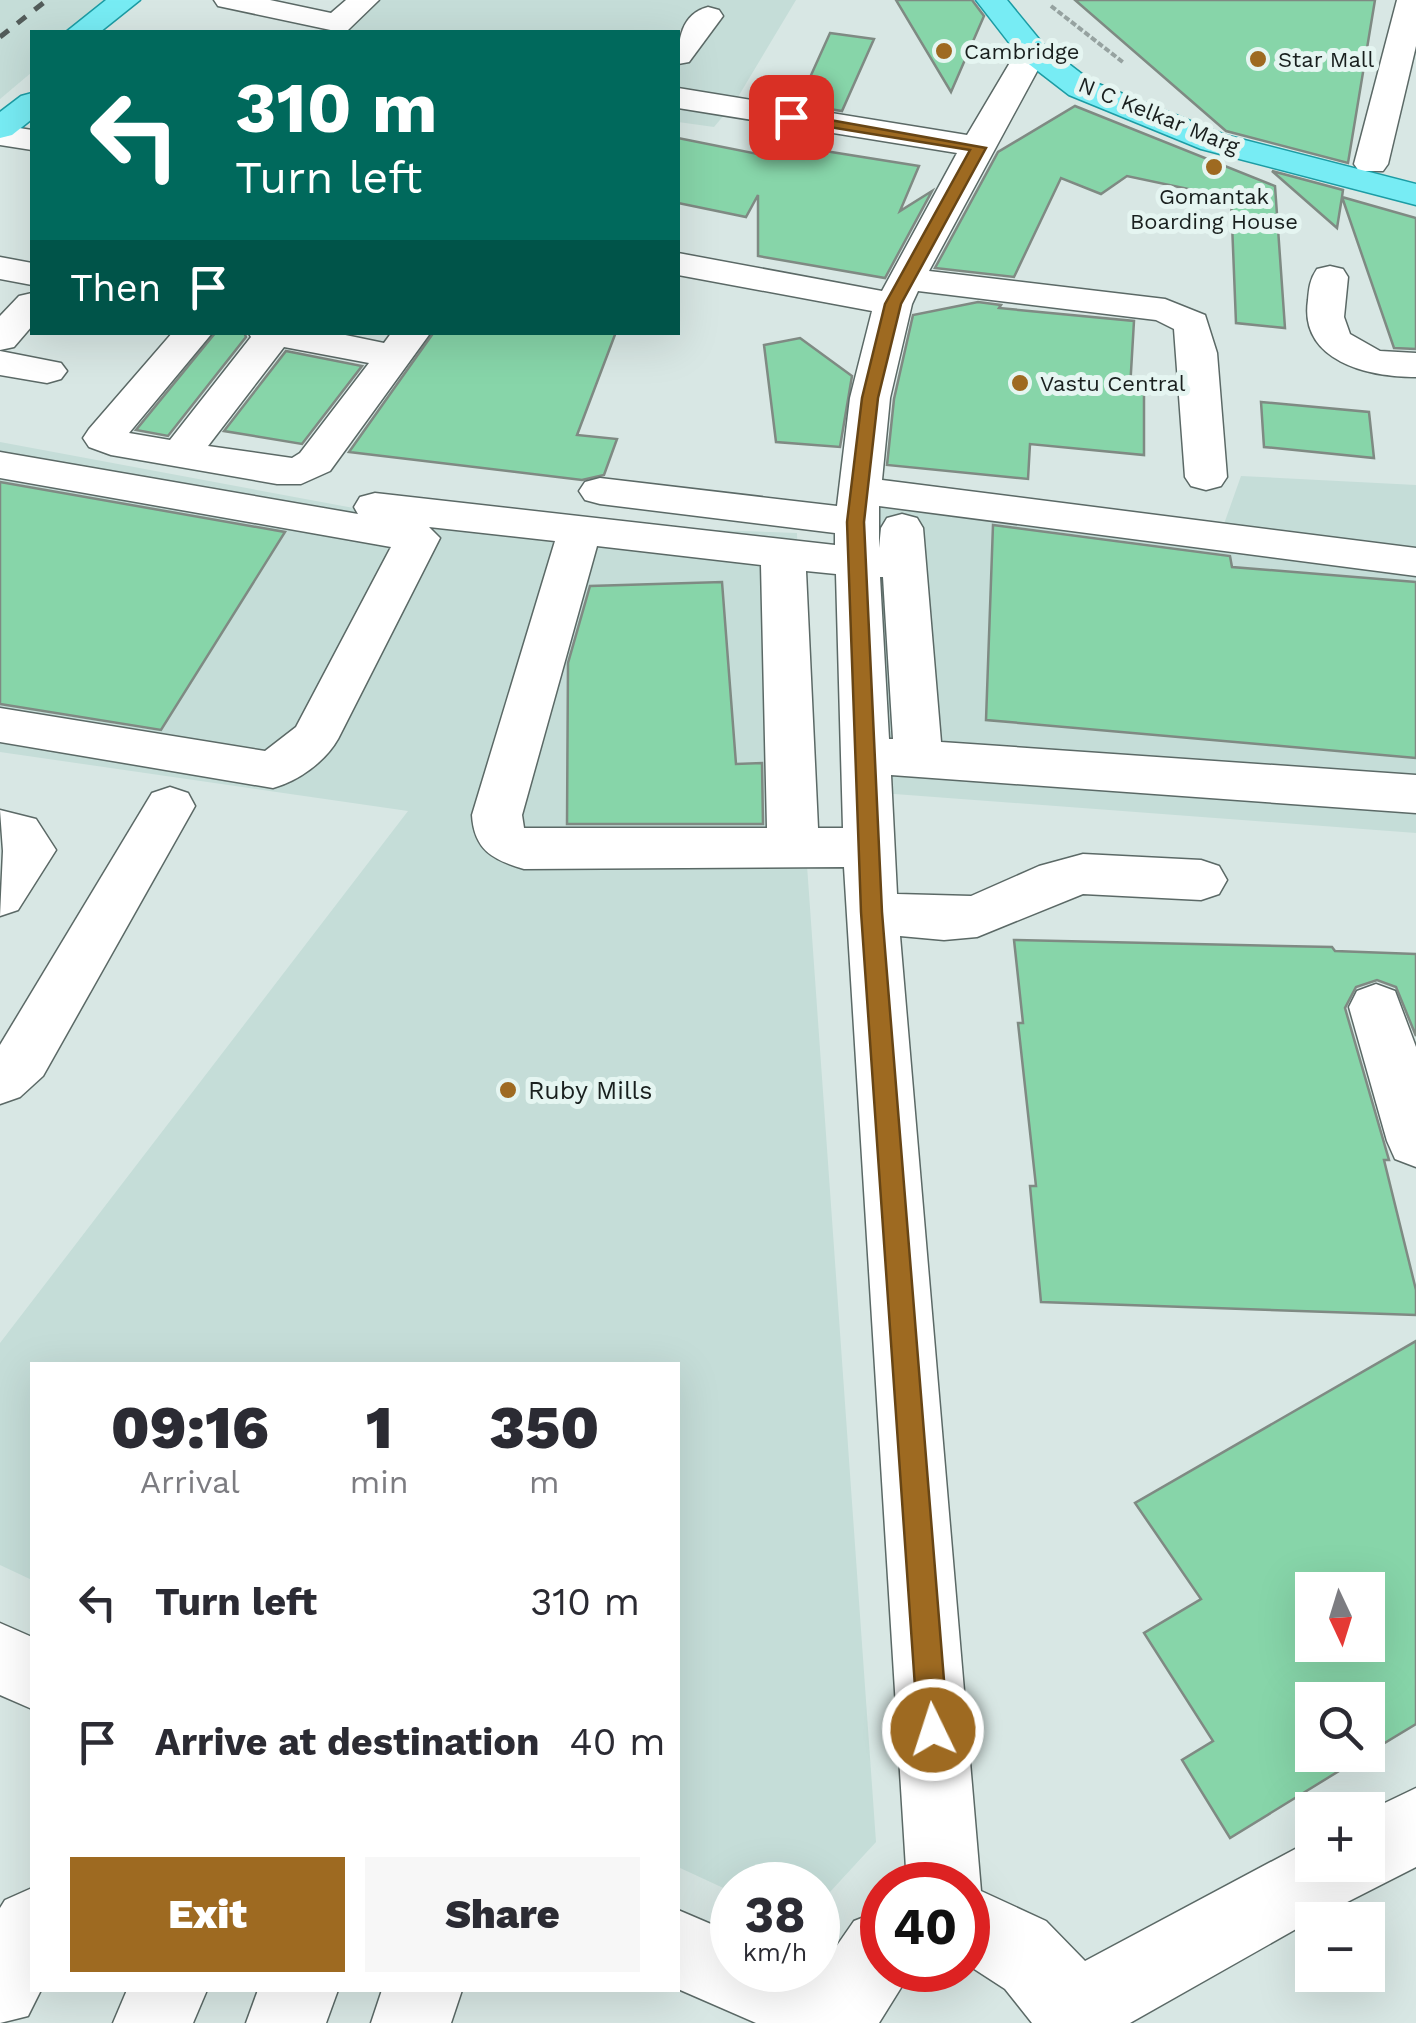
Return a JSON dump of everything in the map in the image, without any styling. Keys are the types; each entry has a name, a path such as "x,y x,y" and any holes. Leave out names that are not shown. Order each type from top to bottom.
{"main road":[{"path":"83,30 125,0"},
{"name":"N C Kelkar Marg","path":"992,0 1032,51 1080,88 1213,142 1416,195"},
{"name":"N C Kelkar Marg","path":"1019,0 1060,44 1123,86 1226,126 1416,175"},
{"path":"130,30 156,11"},
{"path":"0,131 18,90"}],"street":[{"path":"229,0 368,30"},
{"path":"337,24 364,0"},
{"path":"1371,164 1403,57 1412,0"},
{"path":"680,52 708,16"},
{"path":"918,758 877,550 870,398 900,291 1016,72 1032,51"},
{"path":"680,98 979,148"},
{"path":"0,131 30,139"},
{"path":"680,264 900,291 1165,310 1192,323 1198,353 1206,477"},
{"path":"1330,276 1325,320 1334,342 1361,358 1416,366"},
{"path":"0,339 30,306"},
{"path":"191,335 102,438 276,471 301,471 315,462 403,344"},
{"path":"180,454 273,335"},
{"path":"298,335 403,344"},
{"path":"0,362 47,370"},
{"path":"0,445 336,502 590,511 877,550"},
{"path":"0,465 418,538 314,740 273,770 0,725"},
{"path":"590,511 783,554 877,550 1416,562"},
{"path":"590,511 497,814 498,834 506,845 524,849 869,847"},
{"path":"877,550 862,676 872,912 942,1862"},
{"path":"783,554 793,847"},
{"path":"787,676 862,676"},
{"path":"865,755 1416,794"},
{"path":"0,1080 23,1059 170,806"},
{"path":"0,829 18,832 31,850 0,896"},
{"path":"872,912 944,919 977,916 1057,880 1083,874 1201,880"},
{"path":"1376,1007 1416,1141"},
{"path":"0,1658 30,1672"},
{"path":"1385,1843 1416,1826"},
{"path":"990,1932 1025,1953 1058,1990 1072,2017 1313,1882"},
{"path":"0,1988 30,1931"},
{"path":"680,1951 839,2021 860,1977"},
{"path":"153,2023 166,1992"},
{"path":"286,2023 297,1992"},
{"path":"411,2023 421,1992"}],"path":[{"path":"1044,0 1136,72"}],"shaded area":[{"path":"0,0 118,0 81,30 30,30 30,74 0,99"},
{"path":"376,0 796,0 735,102 714,127 680,122 680,30 341,30"},
{"name":"Ruby Mills","path":"0,442 418,520 797,533 805,837 876,1842 840,1881 840,1862 710,1862 710,1882 680,1868 680,1362 30,1362 30,1579 0,1565 0,1343 408,811 0,752"},
{"path":"1241,476 1416,485 1416,833 881,793 872,477 1224,524"}],"building":[{"path":"896,0 972,0 984,16 951,92"},
{"name":"Star Mall","path":"1075,0 1375,0 1348,163 1226,131"},
{"path":"830,33 874,39 842,111 798,104"},
{"path":"1075,106 1275,186 1285,328 1236,323 1231,198 1127,176 1101,194 1061,178 1014,277 935,268 998,152"},
{"path":"786,129 831,137 825,151 919,166 900,211 932,191 885,278 758,256 758,195 746,217 680,203 680,138 773,157"},
{"path":"1272,171 1343,190 1337,228"},
{"path":"1342,197 1416,218 1416,349 1394,348"},
{"name":"Vastu Central","path":"978,302 1001,305 999,308 1134,321 1130,389 1144,391 1144,455 1030,444 1028,479 887,465 894,399 913,315"},
{"path":"214,335 245,335 168,436 136,430"},
{"path":"432,335 615,335 577,435 617,439 604,475 582,480 349,452"},
{"path":"800,338 852,376 840,447 776,442 764,345"},
{"path":"286,351 362,366 302,444 224,431"},
{"path":"1261,402 1369,412 1374,458 1264,447"},
{"path":"0,482 285,532 161,730 0,704"},
{"path":"993,525 1230,556 1232,567 1416,582 1416,758 986,720"},
{"path":"722,582 736,764 762,763 763,824 567,824 568,663 590,586"},
{"path":"1014,940 1332,947 1335,951 1416,954 1416,1036 1396,987 1377,980 1356,987 1345,1008 1389,1160 1384,1160 1416,1290 1416,1315 1041,1302 1030,1186 1036,1186 1018,1023 1023,1023"},
{"path":"1416,1341 1416,1724 1385,1743 1385,1682 1295,1682 1295,1772 1337,1772 1305,1792 1295,1792 1295,1798 1230,1838 1182,1760 1213,1741 1144,1633 1201,1599 1135,1503"}],"railway":[{"path":"0,37 47,0"}],"place":[{"name":"Cambridge","path":"944,51"},
{"name":"Star Mall","path":"1258,59"},
{"name":"Gomantak Boarding House","path":"1214,167"},
{"name":"Vastu Central","path":"1020,383"},
{"name":"Ruby Mills","path":"508,1090"}],"route":[{"path":"791,117 979,148 893,304 870,398 856,522 872,912 933,1730"}]}
